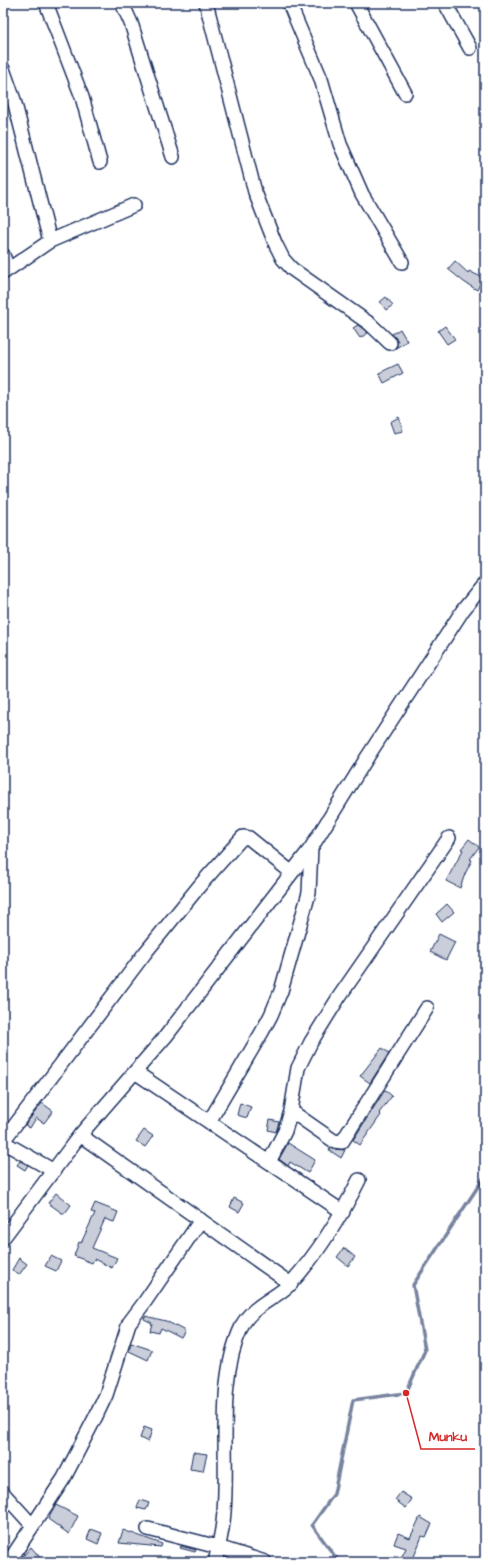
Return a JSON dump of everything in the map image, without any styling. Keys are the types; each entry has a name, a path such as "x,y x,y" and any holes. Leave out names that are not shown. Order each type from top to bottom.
{"street":[{"path":"46,3 82,97 100,162"},
{"path":"122,3 131,24 173,157"},
{"path":"206,3 256,192 275,243 283,259 292,269 370,324 390,343"},
{"path":"289,3 321,79 340,144 362,194 402,262"},
{"path":"356,3 405,93"},
{"path":"445,3 470,48"},
{"path":"3,69 14,100 50,241"},
{"path":"3,255 6,271 50,241 134,205"},
{"path":"3,1238 80,1134 166,1036 311,848 368,756 463,610 485,583"},
{"path":"54,1171 3,1142 145,953 201,884 244,837 249,838 292,872"},
{"path":"269,1162 285,1131 291,1111 298,1068 311,1042 339,998 449,838"},
{"path":"209,1122 265,1026 281,991 309,893 311,848"},
{"path":"291,1111 334,1141 342,1142 427,1008"},
{"path":"135,1072 343,1212"},
{"path":"80,1134 290,1284"},
{"path":"215,1562 224,1512 226,1405 229,1366 242,1326 252,1314 290,1284 321,1245 343,1212 359,1180"},
{"path":"3,1560 12,1557 64,1478 103,1402 129,1323 201,1220"},
{"path":"3,1493 32,1525"},
{"path":"148,1529 218,1547 265,1562"}],"building":[{"path":"455,261 468,273 469,271 483,278 477,290 448,269"},
{"path":"386,297 393,305 386,310 380,302"},
{"path":"358,325 368,333 360,338 353,328"},
{"path":"445,326 455,339 447,344 438,331"},
{"path":"400,329 407,341 396,348 398,341 392,334"},
{"path":"398,364 403,373 384,383 379,373"},
{"path":"399,417 403,431 394,433 390,422"},
{"path":"469,839 479,847 470,859 472,860 460,888 446,881 463,850 461,849"},
{"path":"447,904 454,912 442,922 436,914"},
{"path":"439,934 455,942 446,960 430,952"},
{"path":"382,1048 389,1053 370,1083 360,1076"},
{"path":"385,1090 392,1096 379,1113 381,1115 360,1145 353,1140"},
{"path":"42,1103 53,1111 44,1123 36,1118 30,1128 25,1125"},
{"path":"240,1103 251,1107 247,1118 237,1115"},
{"path":"270,1120 279,1122 276,1132 268,1130"},
{"path":"144,1130 153,1136 145,1147 136,1141"},
{"path":"288,1143 315,1160 308,1173 290,1162 288,1166 279,1159"},
{"path":"330,1148 345,1150 341,1158 329,1150"},
{"path":"20,1161 28,1165 25,1170 17,1165"},
{"path":"56,1193 71,1205 65,1213 62,1213 48,1203"},
{"path":"234,1198 244,1203 239,1212 230,1207"},
{"path":"95,1203 118,1212 114,1222 105,1219 92,1248 117,1258 112,1268 94,1259 92,1263 74,1256 79,1242 81,1243 95,1213 91,1212"},
{"path":"344,1248 355,1257 348,1266 337,1257"},
{"path":"51,1256 61,1261 56,1271 45,1266"},
{"path":"19,1258 27,1264 19,1275 12,1270"},
{"path":"145,1316 166,1321 185,1331 181,1338 161,1328 159,1333 150,1331 152,1323 144,1319"},
{"path":"131,1343 152,1350 148,1360 129,1351"},
{"path":"144,1427 152,1430 148,1442 140,1438"},
{"path":"193,1452 207,1454 203,1471 190,1469"},
{"path":"401,1492 412,1499 406,1508 395,1500"},
{"path":"140,1500 149,1503 146,1510 137,1508"},
{"path":"56,1505 78,1516 69,1534 48,1519"},
{"path":"420,1517 432,1524 426,1537 422,1536 412,1562 399,1562 406,1548 394,1544 398,1533 410,1538"},
{"path":"91,1529 102,1533 98,1544 87,1539"},
{"path":"123,1530 162,1544 161,1547 119,1543"},
{"path":"181,1546 196,1550 195,1552 180,1548"},
{"path":"31,1547 44,1562 18,1562"}],"waterway":[{"path":"339,1562 312,1525 334,1494 353,1400 406,1393 425,1350 413,1285 485,1176"}],"place":[{"name":"Munku","path":"406,1393"}]}
